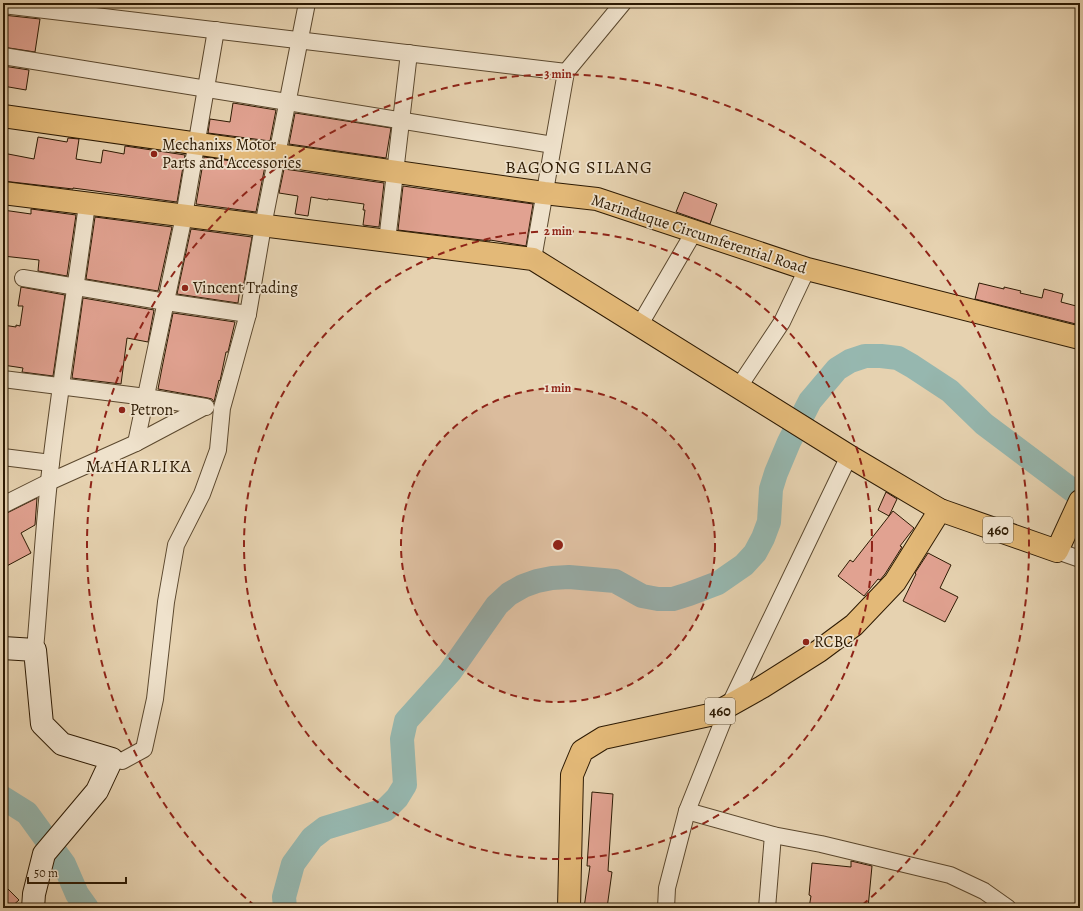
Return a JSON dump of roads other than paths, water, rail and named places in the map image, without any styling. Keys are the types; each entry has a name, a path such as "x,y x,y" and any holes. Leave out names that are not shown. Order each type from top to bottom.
{"main road":[{"name":"Marinduque Circumferential Road","path":"3,116 395,172 597,199 806,270 1080,338"},
{"path":"3,193 533,259 738,388 940,510"},
{"path":"1057,551 1078,504"},
{"name":"460","path":"568,908 572,775 582,751 603,738 714,714 762,687 819,651 854,625 894,582 940,510 1057,551"}],"street":[{"path":"87,204 51,463 35,650 42,724 62,744 122,761 144,749 155,699 166,602 176,545 202,494 218,450 222,408 248,314 263,226 307,3"},
{"path":"533,259 566,72 623,3"},
{"path":"3,5 566,72"},
{"path":"136,443 184,216 216,30"},
{"path":"387,241 409,53"},
{"path":"3,56 553,145"},
{"path":"639,326 694,232"},
{"path":"738,388 782,322 806,270"},
{"path":"23,278 248,314"},
{"path":"3,379 146,397 204,407 222,408"},
{"path":"3,505 49,482 136,443 204,407"},
{"path":"666,908 667,888 687,811 729,706 849,456"},
{"path":"3,457 51,463"},
{"path":"1057,551 1080,559"},
{"path":"3,648 35,650"},
{"path":"33,908 34,894 44,854 97,791 112,759"},
{"path":"687,811 773,835 821,844 950,875 984,891 1008,908"},
{"path":"767,908 773,835"}],"waterway":[{"path":"285,908 284,897 293,864 312,838 325,828 385,810 397,798 405,785 402,739 406,721 450,672 497,605 509,594 523,586 537,581 569,577 615,581 642,596 658,599 673,599 718,583 744,565 755,553 763,538 769,522 771,489 776,473 789,442 810,401 837,369 850,361 865,356 881,356 898,358 912,366 950,391 984,424 1080,496"},
{"path":"3,798 27,813 64,864 77,894 87,908"}],"place":[{"name":"Mechanixs Motor Parts and Accessories","path":"154,154"},
{"name":"Vincent Trading","path":"185,288"},
{"name":"Petron","path":"122,410"},
{"name":"RCBC","path":"806,642"}],"district":[{"name":"BAGONG SILANG","path":"579,167"},
{"name":"MAHARLIKA","path":"139,466"}]}
